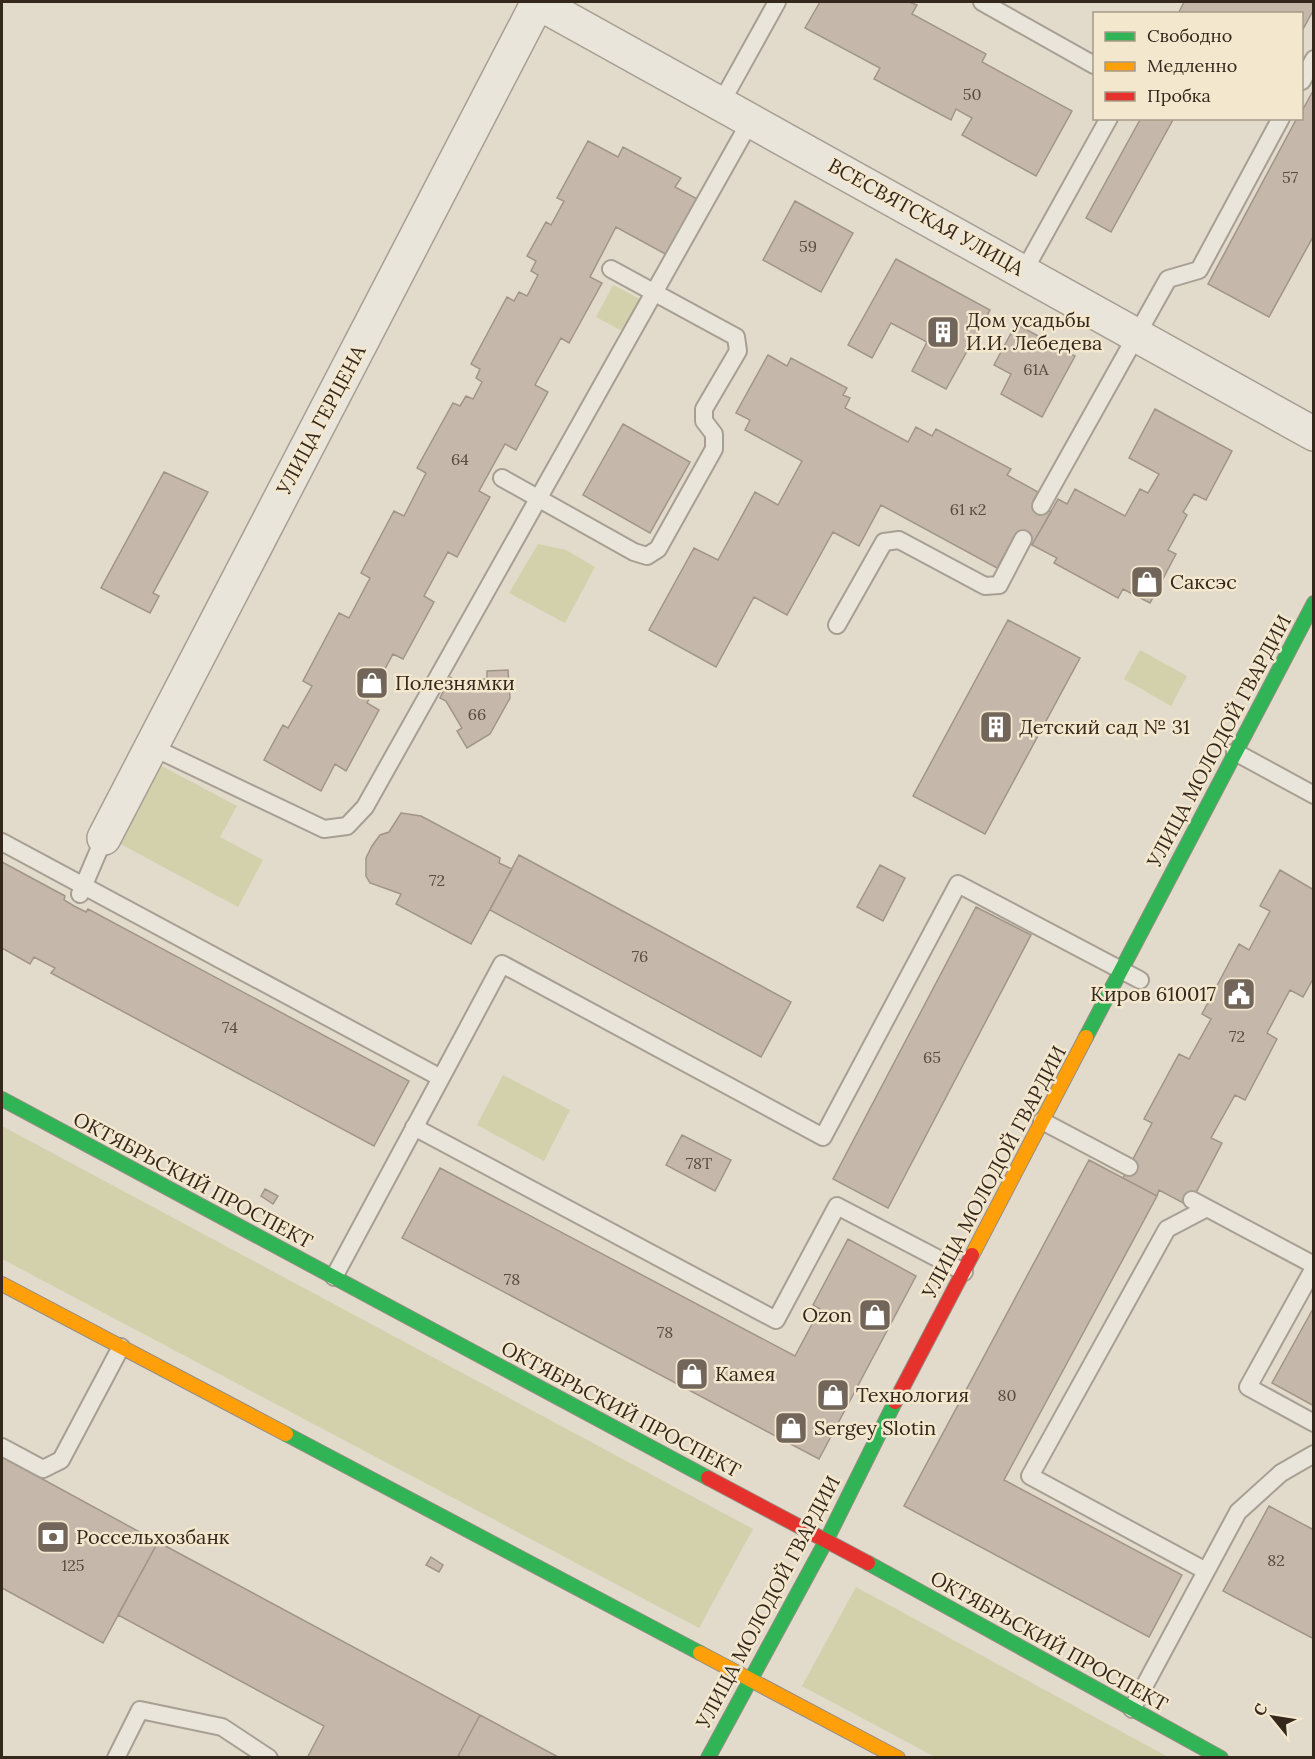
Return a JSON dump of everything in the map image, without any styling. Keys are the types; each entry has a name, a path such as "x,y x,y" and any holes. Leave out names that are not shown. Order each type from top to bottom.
{"main road":[{"name":"УЛИЦА МОЛОДОЙ ГВАРДИИ","path":"708,1758 749,1678 826,1541 851,1486 1314,603"},
{"name":"ОКТЯБРЬСКИЙ ПРОСПЕКТ","path":"2,1099 826,1541 1221,1758"},
{"path":"2,1284 898,1758"}],"street":[{"name":"ВСЕСВЯТСКАЯ УЛИЦА","path":"538,2 1314,434"},
{"name":"УЛИЦА ГЕРЦЕНА","path":"104,838 538,2"}],"lane":[{"path":"721,103 777,2"},
{"path":"982,2 1093,63"},
{"path":"1303,79 1314,59"},
{"path":"150,746 324,829 347,826 365,807 752,120"},
{"path":"1024,272 1108,120"},
{"path":"1041,506 1168,279 1199,270 1280,120"},
{"path":"502,478 634,552 647,556 658,549 714,449 714,434 704,421 704,409 738,351 736,337 611,270"},
{"path":"837,625 884,542 899,540 985,586 999,585 1023,540"},
{"path":"1235,752 1311,788"},
{"path":"82,890 104,838"},
{"path":"2,842 82,890 441,1078"},
{"path":"334,1277 502,964 824,1137 958,884 1140,980"},
{"path":"1042,1121 1130,1167"},
{"path":"414,1127 776,1320 837,1206 964,1272"},
{"path":"1191,1200 1314,1266 1248,1387 1314,1423"},
{"path":"1206,1570 1030,1476 1167,1229 1207,1208"},
{"path":"2,1447 44,1469 61,1460 121,1347"},
{"path":"1132,1709 1238,1512 1281,1473 1314,1454"},
{"path":"116,1758 140,1710 222,1727 269,1758"}],"green space":[{"path":"613,285 642,300 624,332 596,317"},
{"path":"538,544 566,550 595,567 565,623 509,593"},
{"path":"1140,650 1187,676 1171,706 1124,679"},
{"path":"154,762 237,806 220,837 263,860 238,907 113,840"},
{"path":"503,1075 570,1110 544,1161 477,1125"},
{"path":"2,1126 753,1529 699,1628 2,1259"},
{"path":"856,1587 1168,1757 935,1757 802,1686"}],"building":[{"path":"820,2 909,2 917,5 912,14 986,54 982,62 1072,111 1036,176 962,135 972,118 956,109 951,120 874,79 880,68 805,28"},
{"path":"1184,2 1314,2 1314,9 1303,29 1303,12 1179,12"},
{"path":"1314,89 1314,235 1269,317 1208,284 1296,120 1303,120 1303,109"},
{"path":"1140,120 1173,120 1111,232 1086,218"},
{"path":"588,141 618,157 623,147 681,178 675,187 699,200 669,256 616,227 590,277 602,283 569,343 561,338 535,385 548,392 516,450 505,444 479,491 490,497 457,557 448,552 424,596 434,602 403,659 393,654 378,682 386,686 382,694 374,690 367,703 379,710 346,771 335,764 321,791 264,760 283,725 288,728 312,686 303,681 339,613 349,618 370,578 361,573 394,511 404,516 426,473 417,468 453,403 460,406 466,396 473,399 482,382 476,378 480,369 471,364 507,297 514,301 519,292 527,296 538,275 531,271 536,261 527,256 546,222 551,225 564,201 557,198"},
{"path":"795,201 853,233 821,292 763,260"},
{"name":"Дом усадьбы И.И. Лебедева","path":"896,259 990,310 946,389 912,371 927,342 891,323 872,358 848,345"},
{"name":"Дом усадьбы И.И. Лебедева","path":"1016,324 1075,356 1042,417 1001,394 1011,374 994,365"},
{"path":"768,355 787,366 791,358 847,388 843,395 850,398 845,408 908,442 916,427 932,436 936,429 1011,469 1007,475 1038,492 1033,501 1051,512 1032,545 1015,535 997,568 881,505 859,546 833,532 787,615 754,597 716,667 649,630 694,548 718,560 755,492 778,505 802,461 745,430 750,420 736,413"},
{"path":"1155,409 1232,451 1206,500 1194,494 1183,512 1187,515 1168,550 1176,554 1150,603 1123,589 1118,598 1054,563 1057,558 1032,545 1058,499 1067,504 1075,489 1125,516 1140,489 1148,493 1159,474 1129,458"},
{"path":"623,424 690,462 650,533 583,495"},
{"path":"164,472 208,492 153,593 159,596 150,613 101,588"},
{"name":"Детский сад № 31","path":"1008,620 1080,658 985,834 913,796"},
{"path":"508,670 510,698 490,734 467,748 457,731 462,728 446,701 440,698 450,677 456,681 487,679 487,671"},
{"path":"401,813 421,816 500,858 499,863 512,869 471,944 396,904 401,894 370,883 366,876 366,858 372,846 380,835 389,832"},
{"path":"519,855 791,1002 761,1057 490,910"},
{"path":"2,862 65,896 64,900 74,906 86,912 88,909 409,1081 374,1146 51,973 55,968 34,957 30,964 2,948"},
{"path":"880,865 905,878 883,921 857,907"},
{"path":"1280,870 1314,890 1314,977 1303,997 1290,990 1267,1033 1277,1039 1245,1100 1235,1095 1211,1138 1222,1143 1189,1206 1159,1190 1157,1196 1123,1178 1152,1123 1144,1119 1179,1054 1189,1059 1211,1019 1202,1014 1239,944 1249,950 1270,911 1260,906"},
{"path":"976,907 1031,935 888,1208 833,1179"},
{"path":"682,1135 731,1160 715,1191 666,1165"},
{"path":"1089,1160 1157,1196 1004,1480 1182,1575 1149,1637 904,1506"},
{"path":"440,1168 795,1356 820,1309 813,1305 848,1239 916,1276 819,1459 402,1238"},
{"path":"265,1189 278,1196 273,1204 261,1196"},
{"path":"1314,1307 1314,1406 1272,1383"},
{"path":"2,1457 158,1542 103,1643 2,1588"},
{"path":"1269,1506 1314,1530 1314,1639 1223,1591"},
{"path":"158,1542 480,1715 457,1758 307,1758 324,1726 118,1615"},
{"path":"431,1557 443,1565 439,1572 426,1565"},
{"path":"480,1715 560,1758 457,1758"}],"traffic: fast":[{"path":"1086,1037 1314,603"},
{"path":"2,1099 708,1478"},
{"path":"708,1758 826,1541 895,1402"},
{"path":"286,1434 700,1653"},
{"path":"868,1563 1221,1758"}],"traffic: slow":[{"path":"972,1255 1086,1037"},
{"path":"2,1284 286,1434"},
{"path":"700,1653 898,1758"}],"traffic: jam":[{"path":"895,1402 972,1255"},
{"path":"708,1478 868,1563"}],"place":[{"name":"Дом усадьбы И.И. Лебедева","path":"943,332"},
{"name":"Саксэс","path":"1147,582"},
{"name":"Полезнямки","path":"372,683"},
{"name":"Детский сад № 31","path":"996,727"},
{"name":"Киров 610017","path":"1239,994"},
{"name":"Ozon","path":"875,1315"},
{"name":"Камея","path":"692,1374"},
{"name":"Технология","path":"833,1395"},
{"name":"Sergey Slotin","path":"791,1428"},
{"name":"Россельхозбанк","path":"53,1537"}]}
